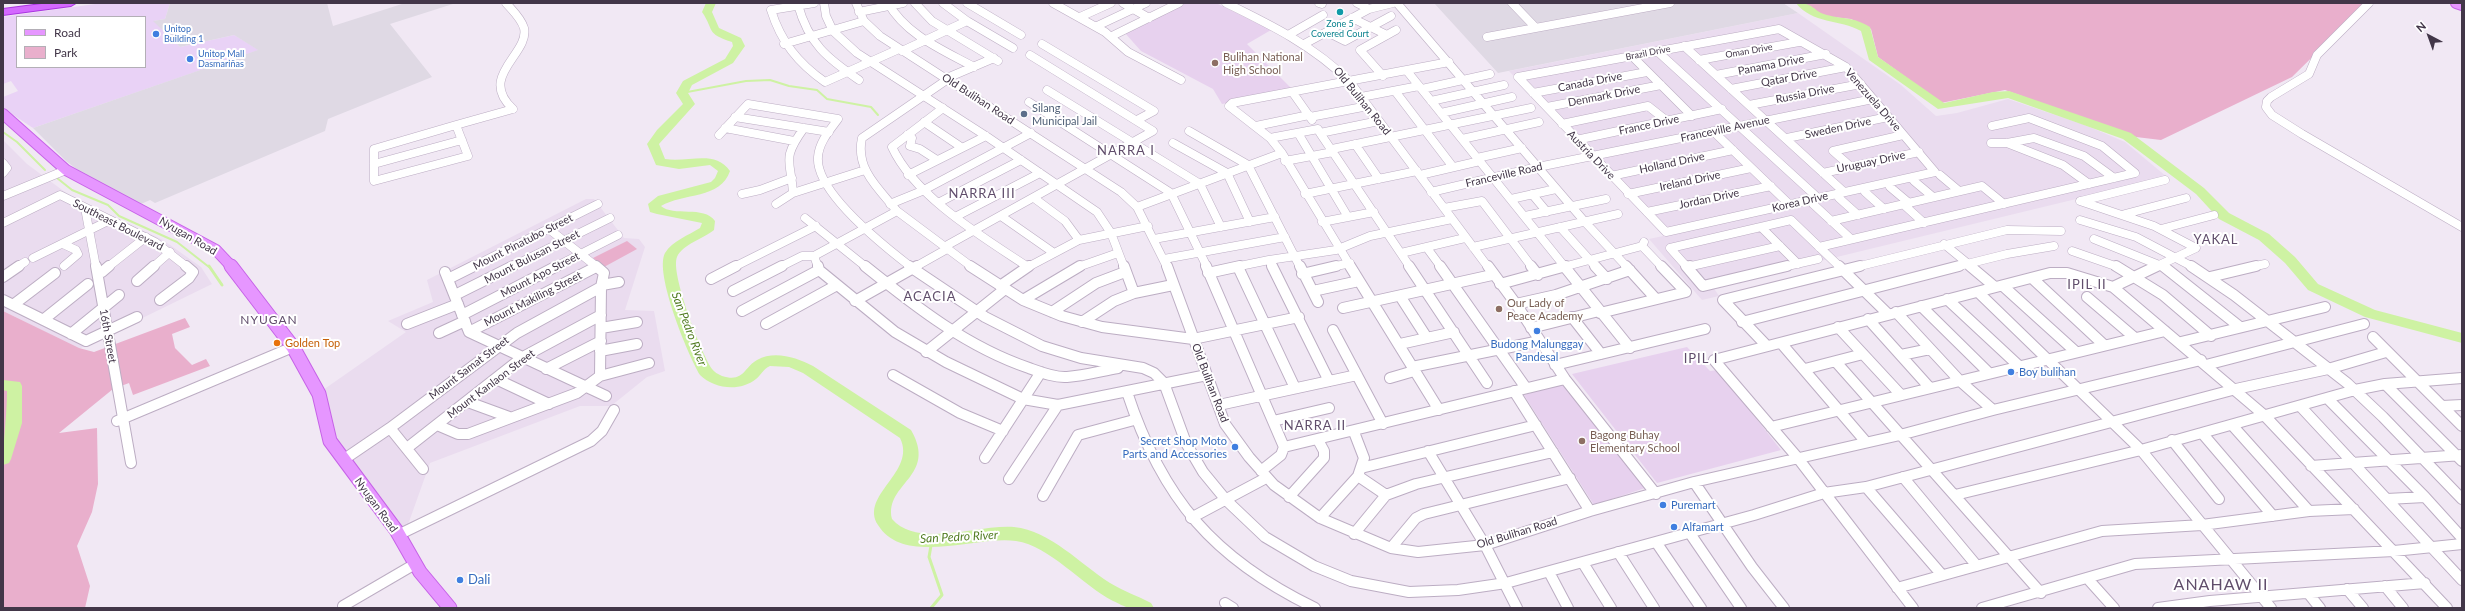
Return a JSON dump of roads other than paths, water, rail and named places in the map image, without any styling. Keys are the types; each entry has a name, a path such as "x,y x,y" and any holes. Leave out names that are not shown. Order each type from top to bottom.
{"highway":[{"path":"3,8 38,3"},
{"path":"3,12 71,3"}],"main road":[{"path":"2456,3 2462,5"},
{"name":"Nyugan Road","path":"3,114 63,168 216,250 232,267 293,347 319,394 330,441 398,535 415,564 450,608"}],"street":[{"path":"456,125 468,156 374,182 374,149 456,125 513,109 503,97 500,79 503,72 521,46 525,30 520,16 506,3"},
{"path":"814,3 771,10 776,28 784,44 800,64 826,82 900,50 928,40 967,21"},
{"path":"824,3 826,16 833,30 857,53 1059,184 1097,212 1111,233 1134,292"},
{"path":"784,44 833,30 860,12 903,3"},
{"path":"915,3 920,10 946,31 996,59 948,79 922,95 862,138 858,152 865,170 890,204 897,211 946,248 1023,300 1082,322 1127,332 1193,339 1299,317"},
{"path":"943,3 967,21 1013,48"},
{"path":"967,3 1021,35"},
{"path":"1053,3 1097,26 1112,36 1128,52 1181,80"},
{"path":"1080,17 1112,3"},
{"path":"1123,3 1149,18"},
{"path":"1097,26 1146,3"},
{"path":"1112,36 1178,3"},
{"path":"1357,3 1369,8"},
{"path":"1306,43 1369,8 1393,3"},
{"path":"1397,3 1474,91 1584,222 1656,299"},
{"path":"1512,3 1535,27"},
{"path":"1487,37 1670,3"},
{"path":"2369,3 2317,55 2309,74 2271,97 2267,101 2266,107 2272,115 2302,134 2462,227"},
{"name":"Old Bulihan Road","path":"860,12 900,50 1087,168 1121,192 1137,207 1164,259 1225,424 1263,475 1289,497 1320,518 1354,534 1391,548 1418,552 1485,545 1590,511 1656,494 1565,379 1516,304 1492,275 1473,247 1431,192 1419,173 1350,82 1337,68 1306,43 1231,4"},
{"path":"798,5 802,24 809,38 830,59 860,80"},
{"path":"888,5 899,19 928,40 974,67"},
{"path":"1290,34 1323,15"},
{"path":"1327,32 1345,41 1391,16"},
{"path":"1352,18 1388,35"},
{"name":"Venezuela Drive","path":"1779,29 1799,42 1826,54 1846,67 1938,174 1959,191"},
{"name":"Brazil Drive","path":"1518,77 1779,29"},
{"path":"1383,76 1360,50 1396,30"},
{"name":"Oman Drive","path":"1699,60 1799,42"},
{"path":"1042,44 1098,79 1154,111 1137,120"},
{"path":"1684,46 1787,138 1823,173 1858,215"},
{"path":"1657,51 1740,125 1815,201 1831,221 1851,239"},
{"name":"Panama Drive","path":"1716,75 1826,54"},
{"path":"855,301 974,231 1153,130 1030,55"},
{"path":"1632,56 1692,116"},
{"path":"1439,410 1413,369 1400,344 1322,222 1284,157 1270,138 1256,126 1229,108 1230,104 1407,72 1449,62"},
{"name":"Qatar Drive","path":"1731,88 1846,67"},
{"path":"1407,72 1421,87 1493,178 1566,266 1600,312 1630,348"},
{"name":"Canada Drive","path":"1533,93 1647,72"},
{"path":"1362,97 1464,80 1490,74"},
{"name":"Austria Drive","path":"1518,77 1576,140 1666,232"},
{"name":"Russia Drive","path":"1749,105 1860,84"},
{"path":"1431,101 1504,85"},
{"name":"Denmark Drive","path":"1547,107 1661,85"},
{"path":"1047,90 1134,142 1200,184 1221,227"},
{"path":"1395,91 1453,167"},
{"path":"1293,93 1400,253 1426,289 1487,383"},
{"path":"1441,113 1512,97"},
{"name":"Franceville Avenue","path":"1578,160 1740,125 1873,99"},
{"path":"1029,102 1171,193 1200,252 1284,447 1281,455 1263,475 1226,500 1191,518"},
{"path":"719,135 748,104 838,119 821,146 817,161 826,183 837,202 863,228 913,268 975,312 1008,332 1042,346 1123,367 1149,370 1164,383 1186,443 1203,472 1226,500 1265,537 1314,566 1351,582 1409,592 1458,590 1506,583 1583,563 1722,522 1754,515 1824,493 1866,487 2236,389 2328,369 2386,352"},
{"path":"1256,126 1368,106"},
{"path":"1562,124 1648,106 1667,121"},
{"path":"943,108 892,146 899,163 922,191 957,216 974,231 1028,267"},
{"path":"1137,207 1248,165 1284,157 1310,157 1355,144 1531,108"},
{"name":"France Drive","path":"1576,140 1722,109"},
{"path":"735,117 829,132"},
{"name":"Sweden Drive","path":"1787,138 1888,117"},
{"path":"1819,247 2136,174 2102,146 2029,118 1992,126"},
{"path":"1270,138 1379,121"},
{"path":"924,122 961,147"},
{"path":"1462,139 1539,122"},
{"path":"725,128 794,141"},
{"path":"793,193 792,178 788,166 794,141 804,128"},
{"path":"1189,131 1248,165 1296,257 1302,274 1318,302"},
{"path":"1713,131 1790,205"},
{"path":"890,204 922,191 1031,133"},
{"path":"1298,133 1310,157 1348,217"},
{"path":"907,135 912,138 910,146 920,149 937,160"},
{"path":"1850,166 1833,151 1903,135"},
{"path":"908,175 961,147 986,136"},
{"path":"1991,143 2007,143 2034,138 2084,156 2114,178"},
{"path":"374,164 462,140"},
{"path":"1173,143 1227,173 1250,222"},
{"path":"2007,143 2063,166 2089,184"},
{"path":"1355,144 1379,179"},
{"path":"1305,194 1379,179 1453,167 1522,148"},
{"name":"Holland Drive","path":"1611,176 1733,150"},
{"name":"Uruguay Drive","path":"1823,173 1919,152"},
{"path":"938,203 1021,160"},
{"name":"Franceville Road","path":"1431,192 1538,167 1578,160"},
{"path":"3,163 7,168 3,173"},
{"path":"3,196 63,168"},
{"name":"Ireland Drive","path":"1628,194 1751,168"},
{"path":"776,204 793,193 865,170"},
{"path":"957,216 1040,173"},
{"name":"Korea Drive","path":"1666,232 1938,174"},
{"path":"742,194 752,194 773,184 792,178"},
{"path":"2113,286 2180,257 2196,248 2180,238 2125,214 2080,202 2165,180"},
{"path":"1914,181 1933,197"},
{"name":"Jordan Drive","path":"1647,212 1771,186"},
{"path":"1831,221 1982,186 2004,204"},
{"path":"1890,187 1924,223"},
{"path":"1511,199 1556,189"},
{"path":"1865,192 1884,209"},
{"path":"1532,194 1546,212"},
{"name":"Southeast Boulevard","path":"3,223 60,195 146,237 170,252 193,272 189,278 160,300"},
{"path":"1034,198 1064,217 1073,227 1079,240"},
{"path":"2125,214 2186,198"},
{"path":"1525,216 1606,199"},
{"path":"1444,208 1482,201 1538,275"},
{"name":"Mount Pinatubo Street","path":"469,332 447,275 549,229 598,204"},
{"name":"16th Street","path":"85,208 131,463"},
{"path":"733,291 802,256 814,256 835,243 897,211"},
{"path":"1322,222 1374,212"},
{"path":"1473,247 1618,214"},
{"path":"2161,229 2214,215"},
{"path":"1002,216 1054,253"},
{"path":"1154,239 1190,231 1276,217"},
{"name":"Mount Bulusan Street","path":"407,324 456,300 564,241 610,218"},
{"path":"805,218 916,307 1002,359 1041,372 1066,377 1123,367"},
{"path":"1208,273 1269,260 1296,257 1339,248 1360,243 1370,236 1452,219"},
{"path":"3,277 29,260 110,220"},
{"path":"1818,259 1703,286 1670,248 1791,220 1863,290 1892,313 1930,349 1960,381 1993,410"},
{"path":"2080,220 2126,233 2180,257 2210,277 2355,390 2462,498"},
{"path":"710,279 816,226"},
{"path":"926,352 975,312 1002,287 1028,267 1079,240 1148,226"},
{"path":"1560,227 1607,279"},
{"path":"1761,227 1798,264"},
{"path":"549,229 604,273 601,286 600,376"},
{"path":"1766,345 1742,322 1723,300 1843,271 1944,244 2007,230 2061,231"},
{"name":"Mount Apo Street","path":"439,333 580,254 618,235"},
{"path":"102,272 146,237"},
{"path":"1164,259 1285,237"},
{"path":"1400,253 1465,238"},
{"path":"2094,239 2160,265 2240,327"},
{"path":"63,244 76,250 78,254 64,266"},
{"path":"1500,284 1538,275 1643,244 1686,292 1572,317 1531,328"},
{"path":"1944,244 1968,264 1999,286 2076,352"},
{"path":"1687,267 1780,246"},
{"path":"1742,322 2033,248 2054,246"},
{"path":"1427,248 1526,388"},
{"path":"2072,251 2093,256 2137,275 2174,302 2211,336"},
{"path":"137,280 170,252"},
{"path":"1023,300 1083,263 1096,257 1118,253"},
{"path":"814,256 819,270 855,301 895,332 926,352 1023,399 1058,405 1207,375"},
{"path":"1269,260 1299,317 1329,381"},
{"path":"1302,274 1350,264"},
{"path":"2210,277 2265,264"},
{"name":"Mount Makiling Street","path":"469,332 596,267"},
{"path":"1238,267 1267,324 1296,388"},
{"path":"742,311 819,270"},
{"path":"1516,304 1582,287 1630,270"},
{"path":"1052,312 1096,282 1110,275 1125,272"},
{"path":"13,306 55,273"},
{"path":"1913,608 1797,457 1714,360 1766,345 1781,343 1868,319 1999,286 2032,278 2067,273 2113,286 2236,389 2264,415 2425,583 2447,608"},
{"path":"1343,308 1373,303 1426,289 1492,275"},
{"path":"2032,278 2104,345"},
{"path":"1313,291 1359,281"},
{"name":"Mount Samat Street","path":"343,460 390,428 517,333 601,286 619,282"},
{"path":"43,320 88,284"},
{"path":"766,324 837,285"},
{"path":"1082,322 1114,301 1134,292 1173,285"},
{"path":"1978,292 2046,359 2114,422 2141,450 2228,558 2271,608"},
{"path":"71,334 119,295"},
{"path":"1400,296 1427,338"},
{"path":"2087,296 2135,338"},
{"path":"1947,299 2019,366"},
{"path":"3,300 86,341 137,317"},
{"path":"1921,306 1989,373"},
{"path":"2181,342 2211,336 2240,327 2325,307"},
{"name":"Mount Kanlaon Street","path":"407,448 468,402 523,357 601,315"},
{"path":"1572,317 1601,354"},
{"path":"1868,319 1930,388"},
{"path":"601,328 636,322"},
{"path":"1656,494 1694,482 1797,457 1900,434 1993,410 2080,390 2294,343 2364,324"},
{"path":"1838,327 1901,395"},
{"path":"1555,365 1705,329"},
{"path":"1333,330 1383,424"},
{"path":"1771,427 2166,331"},
{"path":"469,332 498,347 523,357 606,396"},
{"path":"1400,344 1454,332"},
{"path":"2373,337 2386,352 2462,426"},
{"path":"1390,378 1436,361 1470,357 1540,341"},
{"path":"1781,343 1805,369 1866,442"},
{"path":"546,369 600,346 637,344"},
{"path":"117,421 293,347"},
{"path":"1901,355 1930,349"},
{"path":"1805,369 1864,354"},
{"path":"1836,362 2041,593"},
{"path":"437,424 458,434 468,434 509,417 577,393 600,376 649,363"},
{"path":"985,458 1041,372"},
{"path":"893,375 960,413 1003,431"},
{"path":"1219,405 1357,375"},
{"path":"1955,495 2141,450 2264,415 2301,407 2355,390 2385,384 2462,378"},
{"path":"496,379 549,404"},
{"path":"1284,447 1354,432 1565,379"},
{"path":"2385,384 2460,457"},
{"path":"1514,391 1590,511"},
{"path":"1127,392 1134,420 1150,457 1199,530 1221,550 1252,573 1295,600 1315,608"},
{"path":"2328,399 2425,497 2462,538"},
{"path":"468,402 509,417"},
{"path":"2442,406 2462,404"},
{"path":"1009,479 1058,405"},
{"path":"2301,407 2462,580"},
{"path":"1273,421 1329,408"},
{"path":"398,535 591,441 602,431 614,410"},
{"path":"1043,496 1078,435 1134,420"},
{"path":"1360,472 1428,451 1536,425"},
{"path":"2232,425 2309,511"},
{"path":"390,428 423,469"},
{"path":"1320,518 1360,472 1364,458 1354,432"},
{"path":"2202,433 2274,516"},
{"path":"1289,497 1324,458 1324,451 1318,440"},
{"path":"2172,440 2219,499"},
{"path":"1428,451 1485,545 1506,583 1517,608"},
{"path":"1354,534 1386,496 1416,484 1553,452"},
{"path":"2312,466 2386,459 2460,457"},
{"path":"1360,472 1386,496"},
{"path":"1903,477 1977,566"},
{"path":"1391,548 1416,518 1570,478"},
{"path":"1694,482 1752,567 1784,608"},
{"path":"1866,487 1942,575"},
{"path":"2387,499 2425,497"},
{"path":"1897,588 2102,531 2202,525 2309,511 2354,509"},
{"path":"1689,532 1741,608"},
{"path":"1656,542 1701,608"},
{"path":"1986,608 2135,564 2228,558 2394,551 2462,544"},
{"path":"1618,552 1654,608"},
{"path":"1583,563 1611,608"},
{"path":"343,606 415,564"},
{"path":"1549,572 1568,608"},
{"path":"2087,578 2114,608"},
{"path":"2158,608 2262,596 2425,583"},
{"path":"2385,586 2403,608"},
{"path":"2347,589 2363,608"},
{"path":"2308,593 2320,608"}],"waterway":[{"name":"San Pedro River","path":"711,3 707,12 711,17 713,26 717,32 723,36 737,40 739,46 729,61 687,83 682,93 689,104 685,110 661,132 653,144 660,162 685,165 710,161 715,162 724,171 721,180 715,185 663,199 654,204 655,209 661,211 695,217 708,221 709,227 674,250 668,263 670,277 680,311 705,371 715,379 734,382 747,379 759,366 770,361 785,361 802,366 906,434 912,448 910,464 888,496 882,513 884,521 893,531 907,537 924,540 944,540 1000,534 1025,536 1058,554 1104,588 1145,608"},
{"path":"1801,3 1823,18 1851,21 1866,29 1873,58 1942,107 1979,100 1993,95 2009,94 2127,136 2200,191 2224,216 2264,237 2290,260 2313,287 2370,314 2462,338"},
{"path":"682,93 746,81 770,80 789,86 817,90 827,99 871,107 878,115"},
{"path":"3,132 17,142 45,170"},
{"path":"57,178 72,190 108,205 119,216 177,242 209,267"},
{"path":"209,266 222,285"},
{"path":"3,385 15,386 14,423 3,459"},
{"path":"931,608 942,595 929,557 932,540"}],"place":[{"name":"Zone 5 Covered Court","path":"1340,12"},
{"name":"Unitop Building 1","path":"156,34"},
{"name":"Unitop Mall Dasmariñas","path":"190,59"},
{"name":"Bulihan National High School","path":"1215,63"},
{"name":"Silang Municipal Jail","path":"1024,114"},
{"name":"Our Lady of Peace Academy","path":"1499,309"},
{"name":"Budong Malunggay Pandesal","path":"1537,331"},
{"name":"Golden Top","path":"277,343"},
{"name":"Boy bulihan","path":"2011,372"},
{"name":"Bagong Buhay Elementary School","path":"1582,441"},
{"name":"Secret Shop Moto Parts and Accessories","path":"1235,447"},
{"name":"Puremart","path":"1663,505"},
{"name":"Alfamart","path":"1674,527"},
{"name":"Dali","path":"460,580"}],"district":[{"name":"NARRA I","path":"1126,151"},
{"name":"NARRA III","path":"982,194"},
{"name":"YAKAL","path":"2216,240"},
{"name":"IPIL II","path":"2087,285"},
{"name":"ACACIA","path":"930,297"},
{"name":"NYUGAN","path":"269,320"},
{"name":"IPIL I","path":"1701,359"},
{"name":"NARRA II","path":"1315,426"},
{"name":"ANAHAW II","path":"2221,585"}]}
